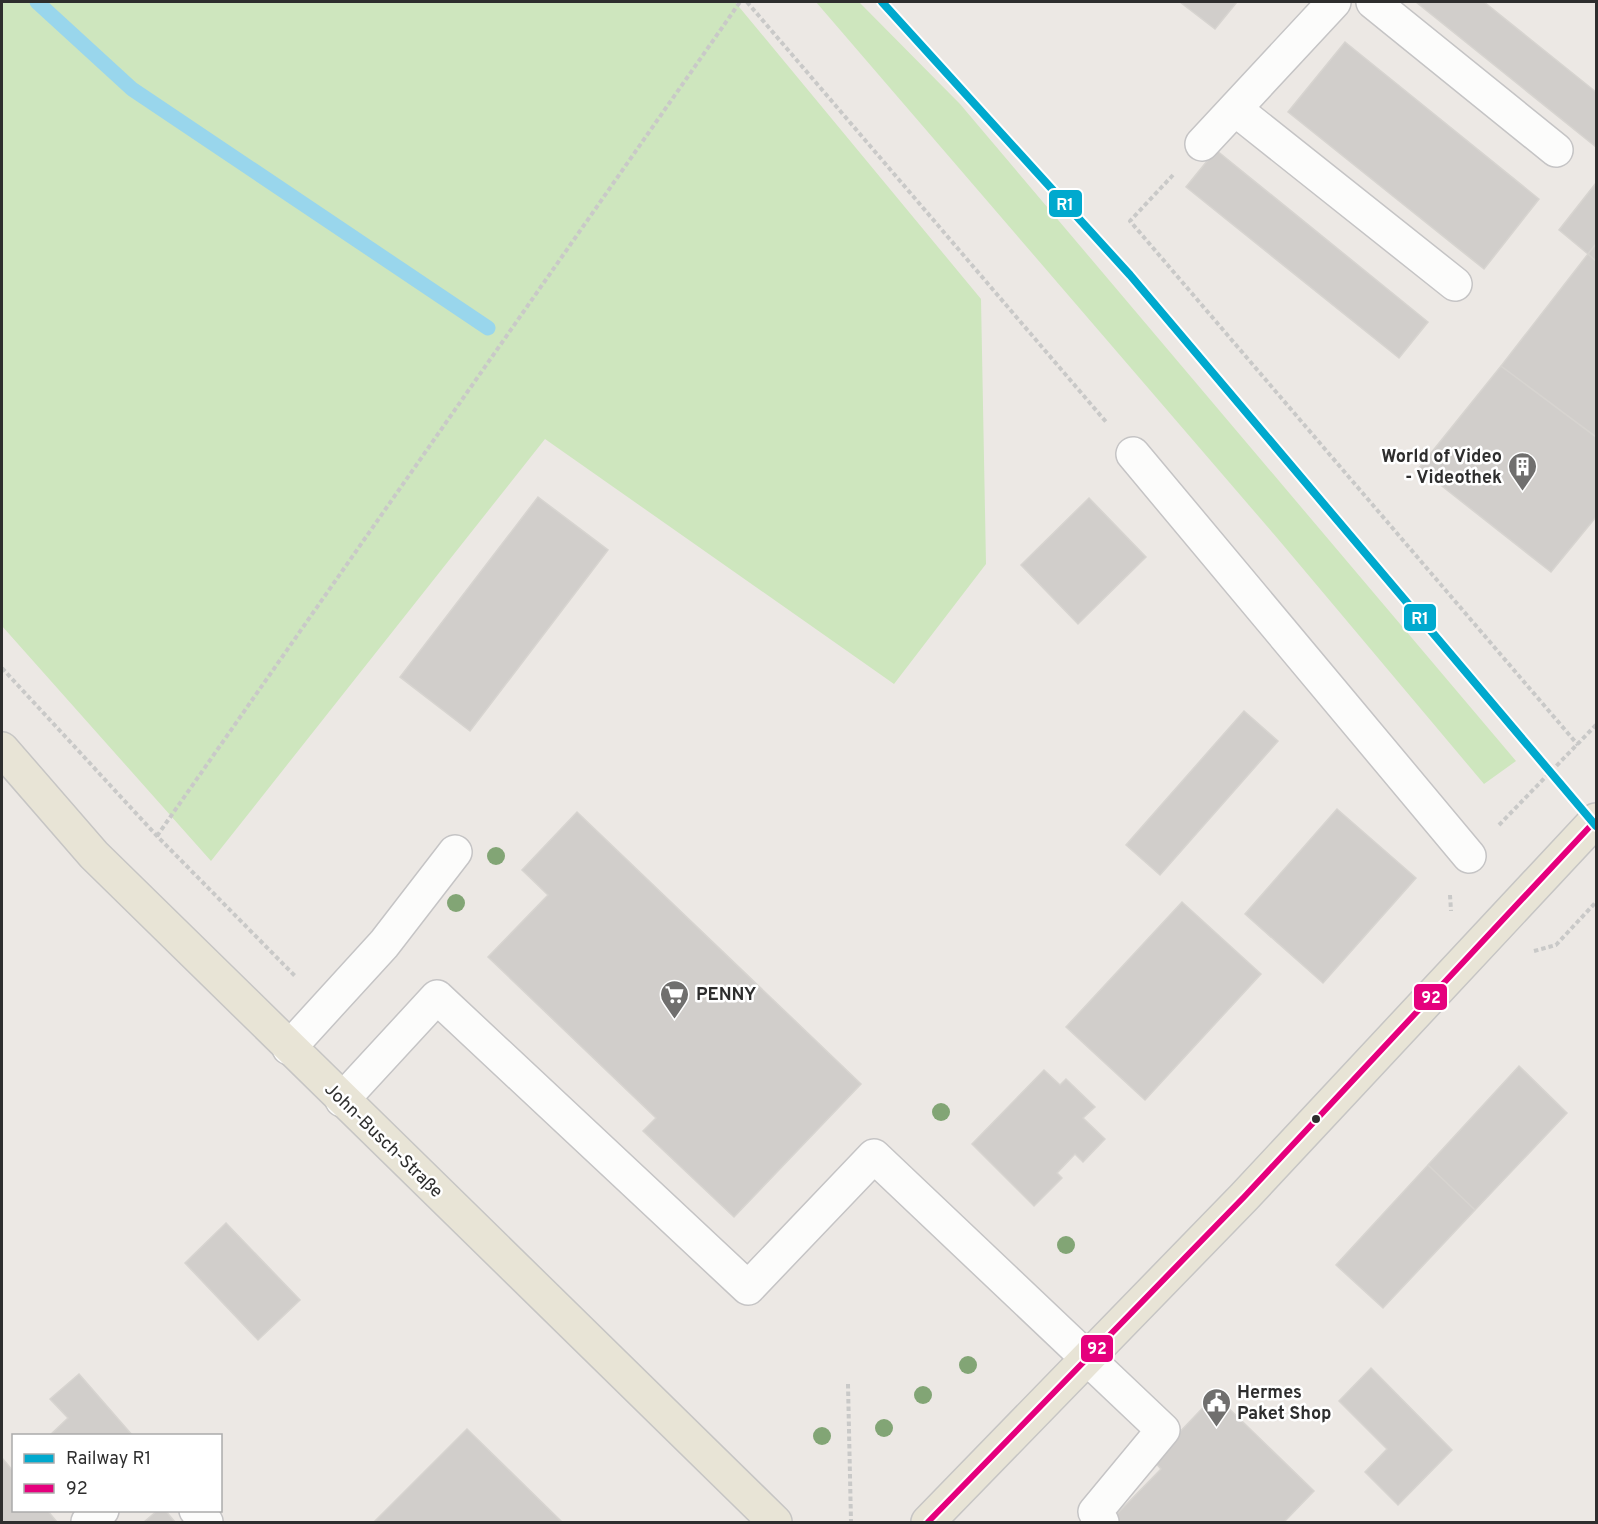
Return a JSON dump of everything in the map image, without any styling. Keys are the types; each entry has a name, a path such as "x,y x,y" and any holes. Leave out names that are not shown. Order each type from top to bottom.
{"main road":[{"name":"John-Busch-Straße","path":"2,749 94,855 775,1522"},
{"path":"928,1522 1244,1197 1596,820"}],"lane":[{"path":"1202,144 1334,2"},
{"path":"1373,2 1556,150"},
{"path":"1235,109 1455,284"},
{"path":"1133,454 1469,856"},
{"path":"289,1048 384,944 454,852"},
{"path":"342,1100 437,996 748,1288 874,1156 1163,1430 1095,1512 1102,1522"},
{"path":"88,1522 100,1512"}],"path":[{"path":"157,836 740,2"},
{"path":"747,2 1133,454"},
{"path":"1202,144 1130,220 1578,745"},
{"path":"2,668 157,836 326,1007"},
{"path":"848,1384 851,1522"}],"green space":[{"path":"2,2 735,2 981,299 986,564 894,684 545,439 211,861 2,626"},
{"path":"816,2 859,2 960,104 1516,761 1484,784 1278,539"}],"building":[{"path":"1180,2 1237,2 1215,29"},
{"path":"1416,2 1484,2 1596,92 1596,147"},
{"path":"1345,42 1539,199 1484,269 1288,112"},
{"path":"1216,150 1428,322 1399,358 1186,187"},
{"path":"1596,183 1596,244 1588,254 1559,230"},
{"path":"1596,244 1596,261 1588,254"},
{"path":"1588,254 1596,261 1596,437 1501,366"},
{"name":"World of Video - Videothek","path":"1501,366 1596,437 1596,517 1551,572 1419,468"},
{"path":"538,497 608,550 470,731 400,677"},
{"path":"1089,498 1146,557 1078,624 1021,565"},
{"path":"1244,711 1278,741 1160,875 1126,845"},
{"path":"1337,809 1416,878 1323,983 1245,914"},
{"name":"PENNY","path":"577,812 861,1084 734,1217 643,1131 656,1118 488,957 548,895 522,870"},
{"path":"1182,902 1261,974 1145,1100 1066,1027"},
{"path":"1519,1066 1567,1113 1475,1210 1428,1165"},
{"path":"1044,1070 1060,1085 1066,1079 1095,1107 1083,1118 1105,1139 1083,1162 1075,1154 1057,1173 1062,1178 1034,1206 972,1144"},
{"path":"1428,1165 1475,1210 1383,1308 1336,1265"},
{"path":"226,1223 300,1300 258,1340 185,1263"},
{"path":"1371,1368 1452,1450 1398,1505 1365,1472 1387,1449 1339,1401"},
{"path":"79,1374 131,1434 51,1434 68,1418 50,1399"},
{"name":"Hermes Paket Shop","path":"1215,1395 1314,1491 1284,1522 1115,1522 1112,1519 1161,1469 1153,1460"},
{"path":"467,1429 562,1522 374,1522"},
{"path":"2,1458 12,1470 12,1512 49,1512 57,1522 2,1522"},
{"path":"156,1512 167,1512 175,1522 144,1522"}],"waterway":[{"path":"37,2 132,89 488,328"}],"rail line":[{"name":"R1","path":"882,2 1130,275 1596,826"}],"transit line":[{"name":"92","path":"928,1522 1244,1197 1596,820"}],"place":[{"name":"World of Video - Videothek","path":"1523,492"},
{"name":"PENNY","path":"675,1020"},
{"name":"Hermes Paket Shop","path":"1216,1428"}]}
